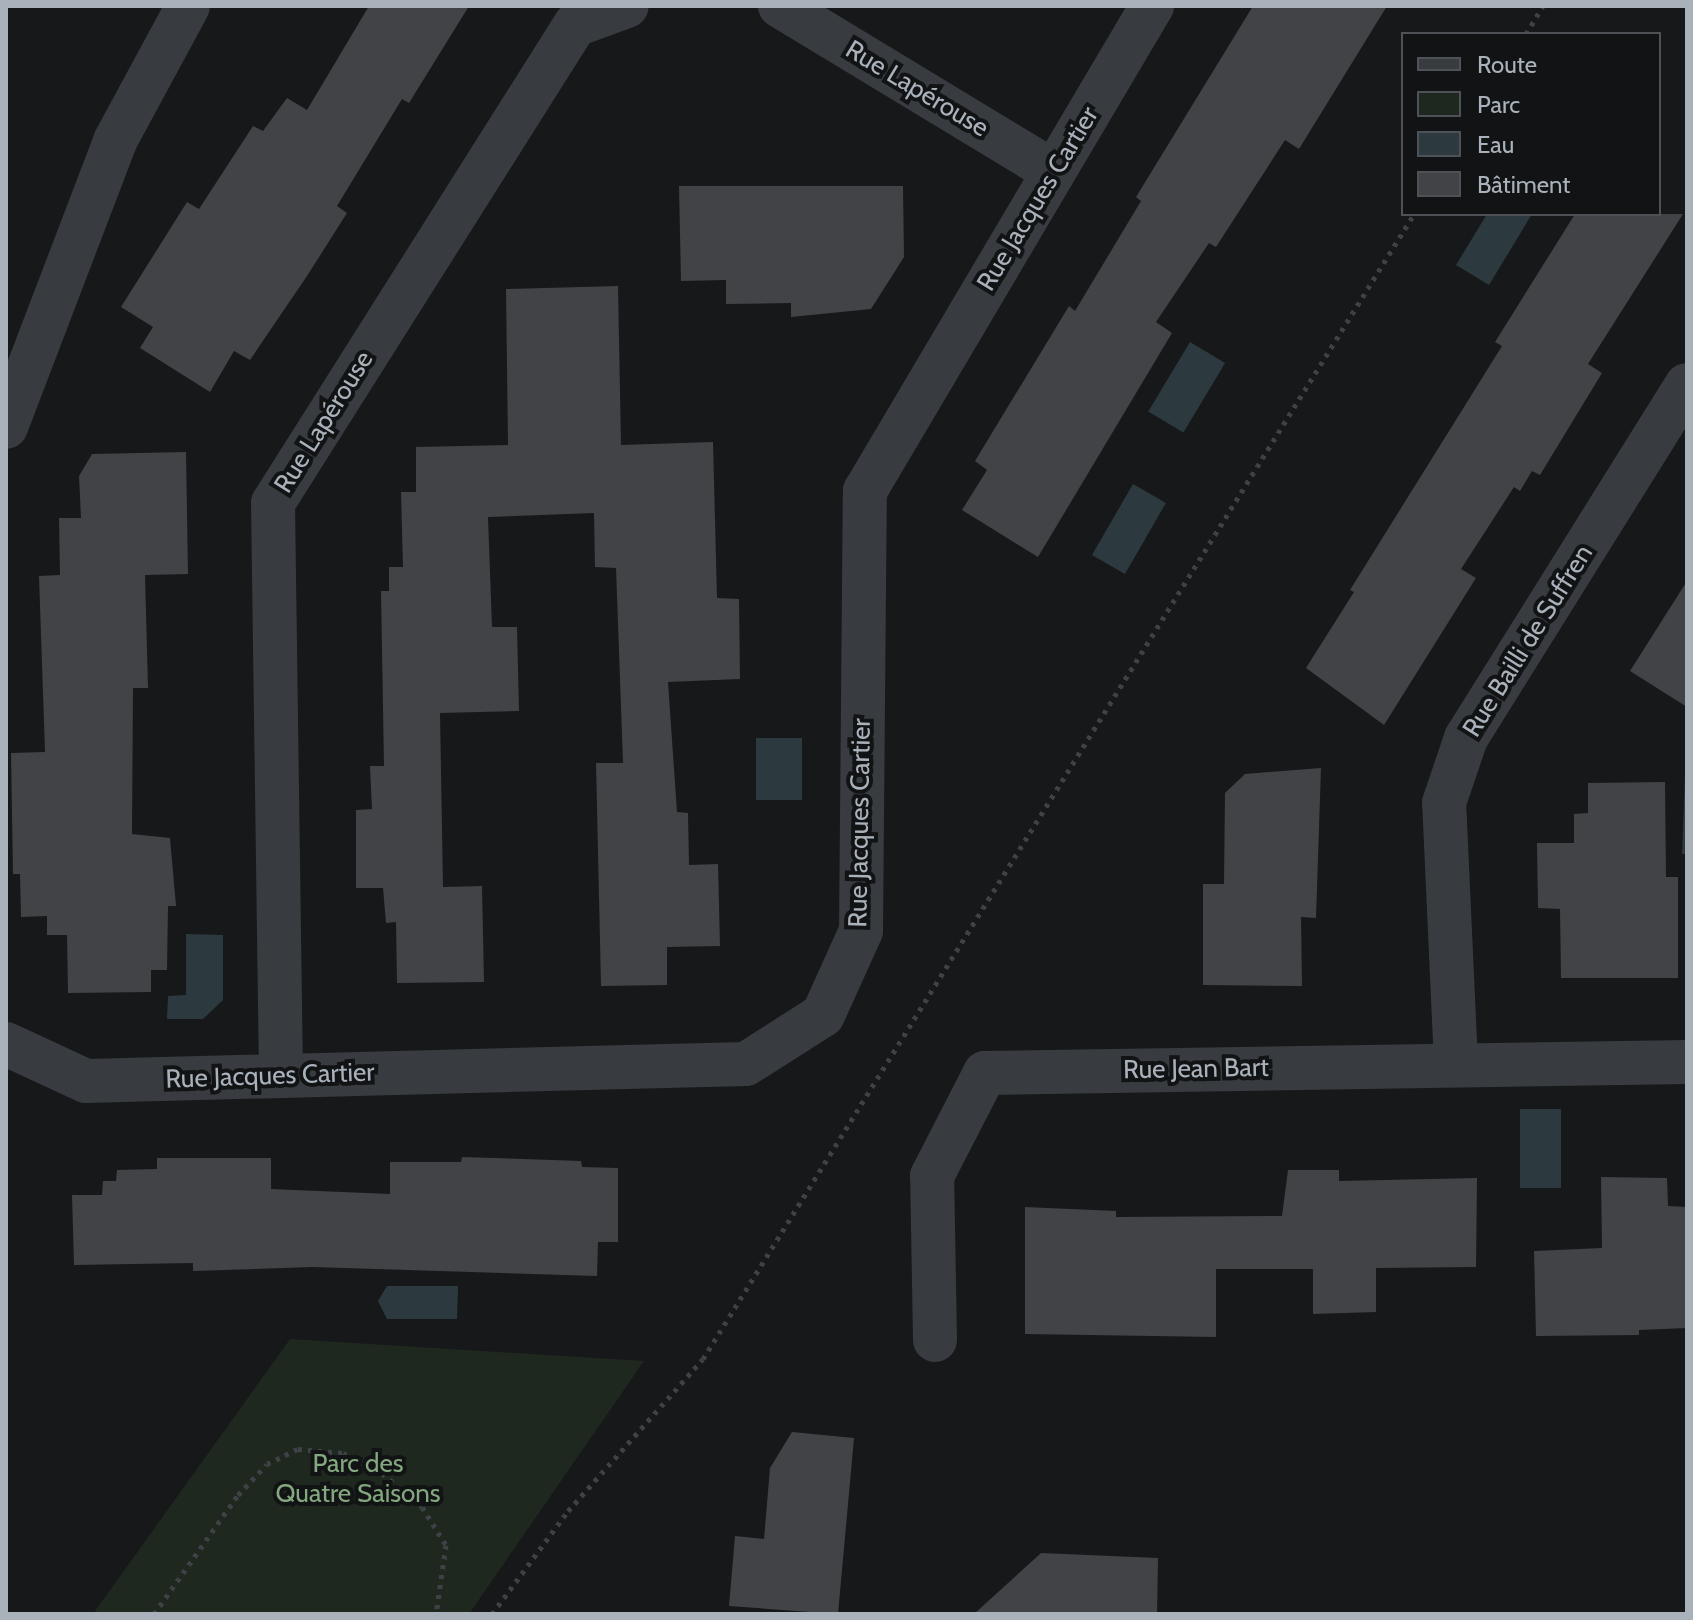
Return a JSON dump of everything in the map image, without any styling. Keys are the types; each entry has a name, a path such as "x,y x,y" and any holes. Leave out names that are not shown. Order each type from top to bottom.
{"street":[{"path":"6,427 115,141 188,6"},
{"name":"Rue Lapérouse","path":"281,1076 273,503 575,25 627,6"},
{"name":"Rue Lapérouse","path":"780,6 1054,172"},
{"name":"Rue Jacques Cartier","path":"6,1044 86,1081 746,1064 823,1015 861,931 865,491 1152,6"},
{"name":"Rue Bailli de Suffren","path":"1456,1064 1444,803 1461,751 1687,385"},
{"name":"Rue Jean Bart","path":"935,1340 932,1176 985,1073 1687,1062"}],"path":[{"path":"1527,32 1543,6"},
{"path":"492,1614 568,1511 703,1359 1413,216"},
{"path":"154,1614 238,1495 267,1464 298,1449 343,1453 382,1473 422,1507 446,1545 436,1614"}],"green space":[{"name":"Parc des Quatre Saisons","path":"290,1339 644,1361 469,1614 93,1614"}],"water":[{"path":"1486,216 1531,216 1489,285 1456,265"},
{"path":"1190,342 1225,363 1183,433 1148,411"},
{"path":"1133,484 1166,503 1125,574 1092,555"},
{"path":"756,738 802,738 802,800 756,800"},
{"path":"1685,775 1687,854 1682,854"},
{"path":"186,934 223,935 223,1000 203,1019 167,1019 168,996 186,995"},
{"path":"1520,1109 1561,1109 1561,1188 1520,1188"},
{"path":"387,1286 458,1286 457,1319 387,1319 378,1301"}],"building":[{"path":"369,6 469,6 409,103 402,99 337,206 347,213 307,276 250,360 234,351 210,392 140,348 153,327 121,307 187,202 199,209 253,126 263,131 287,98 307,110"},
{"path":"1253,6 1387,6 1299,149 1285,140 1216,247 1209,243 1156,322 1172,333 1038,557 962,510 987,470 975,461 1069,306 1075,311 1141,201 1136,197"},
{"path":"679,186 903,186 904,257 871,309 791,317 791,303 726,304 726,280 681,281"},
{"path":"1683,214 1588,364 1602,373 1540,475 1532,471 1520,491 1514,487 1461,569 1476,578 1384,725 1306,668 1354,592 1350,590 1502,346 1495,342 1574,216"},
{"path":"618,286 621,445 713,442 717,598 739,599 740,679 668,682 677,812 688,813 689,865 718,864 720,946 667,947 667,985 601,986 596,763 623,763 616,568 595,567 594,513 488,517 492,627 517,627 519,711 440,713 443,887 482,886 484,982 397,983 396,922 386,923 383,888 356,888 356,810 372,809 370,766 384,766 381,591 389,591 389,567 403,567 401,492 416,492 416,447 508,445 506,289"},
{"path":"186,452 188,574 145,575 148,688 133,688 132,834 170,838 176,906 168,906 167,970 151,970 151,992 68,993 67,935 47,935 47,916 21,917 20,874 13,874 11,753 45,752 39,576 60,575 59,518 81,518 79,476 92,454"},
{"path":"1687,581 1687,707 1630,671"},
{"path":"1321,768 1316,918 1301,917 1302,986 1203,985 1203,884 1224,884 1225,793 1245,774"},
{"path":"1665,782 1666,877 1678,877 1678,978 1561,978 1560,909 1538,908 1537,843 1574,843 1574,814 1588,813 1588,783"},
{"path":"462,1157 581,1161 582,1167 618,1168 618,1242 598,1242 597,1276 313,1267 193,1271 193,1263 74,1265 72,1195 102,1195 103,1181 116,1181 117,1170 157,1169 157,1158 271,1158 271,1189 390,1194 390,1162 461,1162"},
{"path":"1288,1170 1339,1170 1339,1181 1477,1178 1476,1267 1376,1268 1376,1312 1313,1314 1313,1269 1216,1269 1216,1337 1025,1334 1025,1207 1116,1211 1116,1217 1282,1216"},
{"path":"1601,1177 1667,1178 1668,1206 1687,1207 1687,1328 1639,1330 1639,1335 1536,1336 1534,1251 1602,1248"},
{"path":"792,1432 854,1438 838,1614 729,1606 735,1536 764,1539 770,1468"},
{"path":"1041,1553 1158,1558 1157,1614 974,1614"}]}
